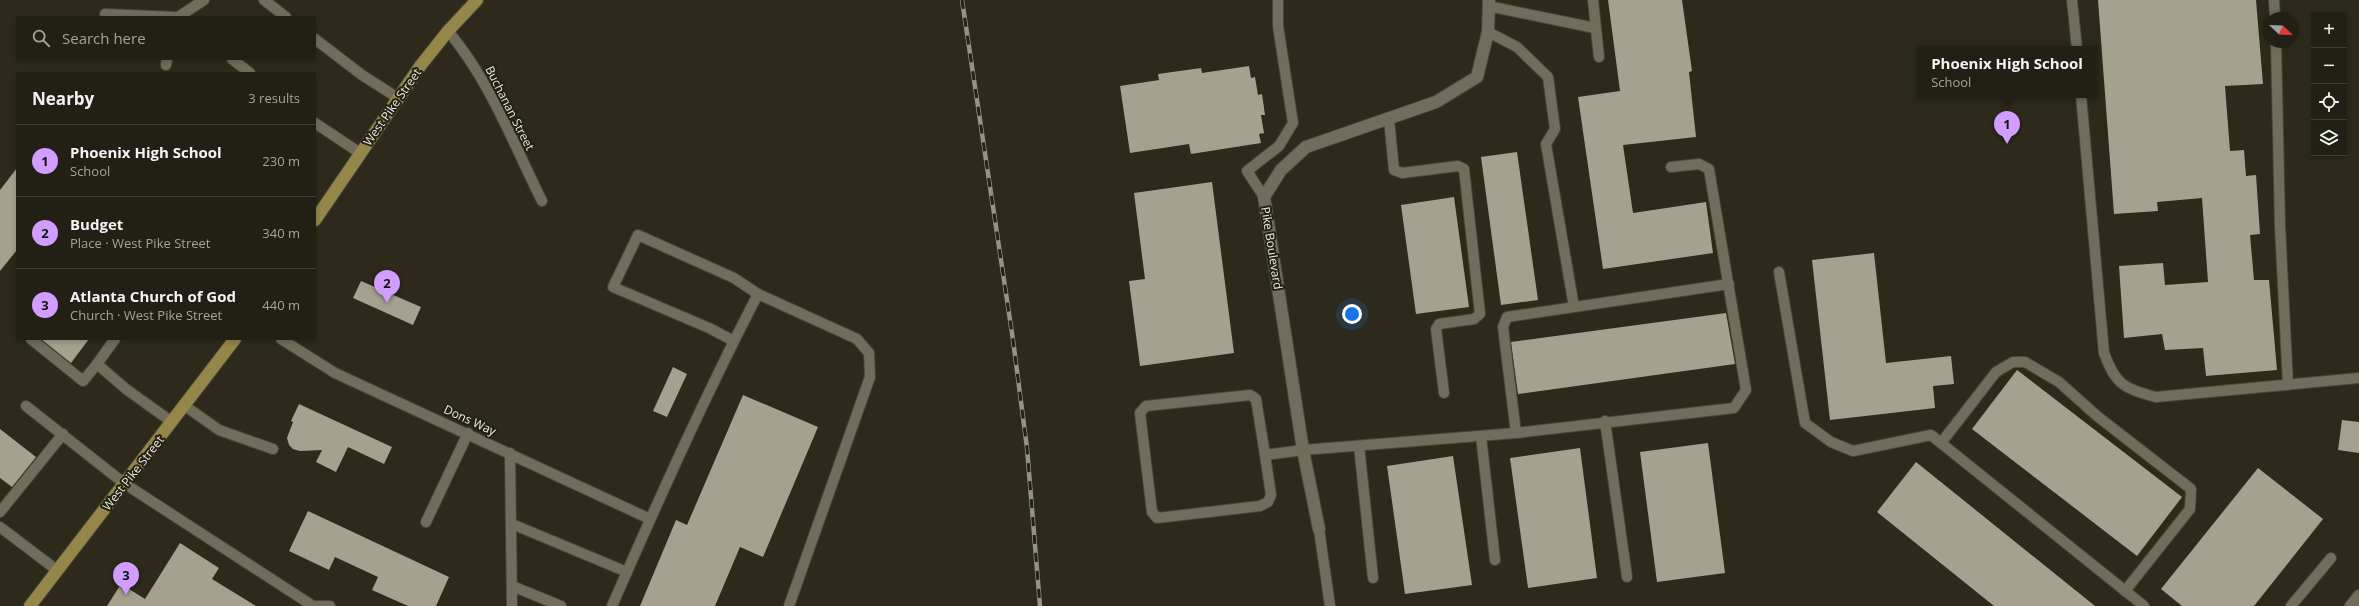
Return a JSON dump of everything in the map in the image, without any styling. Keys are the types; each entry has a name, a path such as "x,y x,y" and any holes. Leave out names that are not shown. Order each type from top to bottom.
{"main road":[{"name":"West Pike Street","path":"316,219 398,98 448,31 477,0"},
{"name":"West Pike Street","path":"30,606 234,340"}],"street":[{"name":"Pike Boulevard","path":"1319,529 1303,450 1264,197 1281,170 1306,147 1436,102 1477,77 1488,32 1488,3"},
{"path":"2351,606 2359,596"}],"lane":[{"path":"180,16 204,0"},
{"path":"264,0 285,16"},
{"path":"1264,197 1246,171 1279,146 1293,123 1278,26 1278,0"},
{"path":"1593,0 1599,57"},
{"path":"2072,0 2077,46"},
{"path":"2274,0 2275,12"},
{"path":"1488,3 1595,28"},
{"path":"105,14 151,16"},
{"name":"Buchanan Street","path":"448,31 468,55 483,80 542,201"},
{"path":"1488,32 1517,47 1548,77 1555,128 1546,144 1574,307"},
{"path":"316,40 362,75 398,98"},
{"path":"2276,48 2280,226 2288,385"},
{"path":"233,60 249,72"},
{"path":"2081,98 2104,353 2112,375 2130,390 2156,397 2359,378"},
{"path":"1389,119 1394,170 1402,173 1458,166 1464,169 1480,314 1474,319 1439,324 1436,329 1444,393"},
{"path":"316,124 360,153"},
{"path":"1265,455 1303,450 1516,433 1605,421 1734,408 1746,390 1709,169 1699,164 1671,167"},
{"path":"734,341 613,287 638,235 734,278 758,294 857,339 869,353 870,377 789,606"},
{"path":"1778,272 1805,423 1831,442 1853,451 1931,435 2144,606"},
{"path":"1516,433 1503,327 1507,317 1729,284"},
{"path":"612,606 650,519 734,341 758,294"},
{"path":"32,340 83,380 114,340"},
{"name":"Dons Way","path":"283,340 335,372 650,519"},
{"path":"1941,443 1996,372 2013,362 2025,362 2058,382 2097,416 2191,489 2190,509 2125,591"},
{"path":"97,364 126,389 172,422"},
{"path":"1250,395 1256,399 1265,455 1271,496 1268,502 1260,506 1157,518 1152,512 1140,413 1146,406 1250,395"},
{"path":"26,406 125,484 313,606 330,606"},
{"path":"185,406 219,430 273,449"},
{"path":"1605,421 1627,577"},
{"path":"426,522 468,433"},
{"path":"0,512 63,434"},
{"path":"1481,436 1495,560"},
{"path":"1359,446 1373,578"},
{"path":"510,453 512,606"},
{"path":"512,524 627,572"},
{"path":"0,527 58,571"},
{"path":"1319,529 1330,606"},
{"path":"2291,606 2331,558"},
{"path":"512,586 561,606"}],"building":[{"path":"1608,0 1682,0 1692,71 1689,72 1696,137 1623,145 1633,213 1706,202 1713,253 1603,269 1578,97 1620,91"},
{"path":"2098,0 2256,0 2263,84 2225,86 2230,151 2244,150 2246,176 2256,175 2260,234 2250,235 2254,280 2269,280 2277,370 2206,376 2203,348 2165,350 2162,334 2124,338 2119,266 2163,263 2165,285 2208,282 2202,198 2157,202 2158,211 2114,214"},
{"path":"1249,66 1251,78 1255,77 1258,95 1262,94 1265,115 1261,115 1264,133 1259,134 1261,143 1191,154 1189,144 1130,153 1120,86 1159,80 1158,74 1201,68 1202,73"},
{"path":"1517,152 1538,300 1501,305 1481,157"},
{"path":"16,169 16,251 0,271 0,190"},
{"path":"1212,182 1234,353 1140,366 1129,281 1145,279 1134,193"},
{"path":"1454,197 1469,307 1416,314 1401,205"},
{"path":"1874,253 1886,363 1951,356 1954,384 1933,386 1935,408 1830,420 1812,260"},
{"path":"361,281 421,307 413,325 353,298"},
{"path":"1726,313 1735,364 1518,394 1511,342"},
{"path":"42,340 88,340 71,363"},
{"path":"673,367 687,374 667,417 653,411"},
{"path":"2017,370 2182,497 2137,556 1972,429"},
{"path":"743,395 818,427 763,557 740,547 715,606 640,606 676,520 687,525"},
{"path":"299,404 392,447 384,464 348,447 336,472 316,462 322,450 300,451 293,449 289,445 287,438 293,422 291,421"},
{"path":"2342,420 2359,422 2359,453 2338,450"},
{"path":"0,429 36,457 12,487 0,478"},
{"path":"1708,443 1725,573 1657,582 1640,452"},
{"path":"1580,448 1597,578 1528,588 1510,458"},
{"path":"1453,456 1472,585 1405,594 1387,466"},
{"path":"1916,462 2095,606 1994,606 1877,512"},
{"path":"2258,468 2323,519 2254,606 2182,606 2161,589"},
{"path":"308,511 449,577 436,606 408,606 372,590 378,577 335,557 329,570 289,551"},
{"path":"180,543 219,568 212,579 256,606 107,606 121,584 145,599"}],"railway":[{"path":"962,0 1013,340 1027,448 1040,606"}],"place":[{"name":"Phoenix High School","path":"2007,144"},
{"name":"Budget","path":"387,303"},
{"name":"Atlanta Church of God","path":"126,595"}]}
